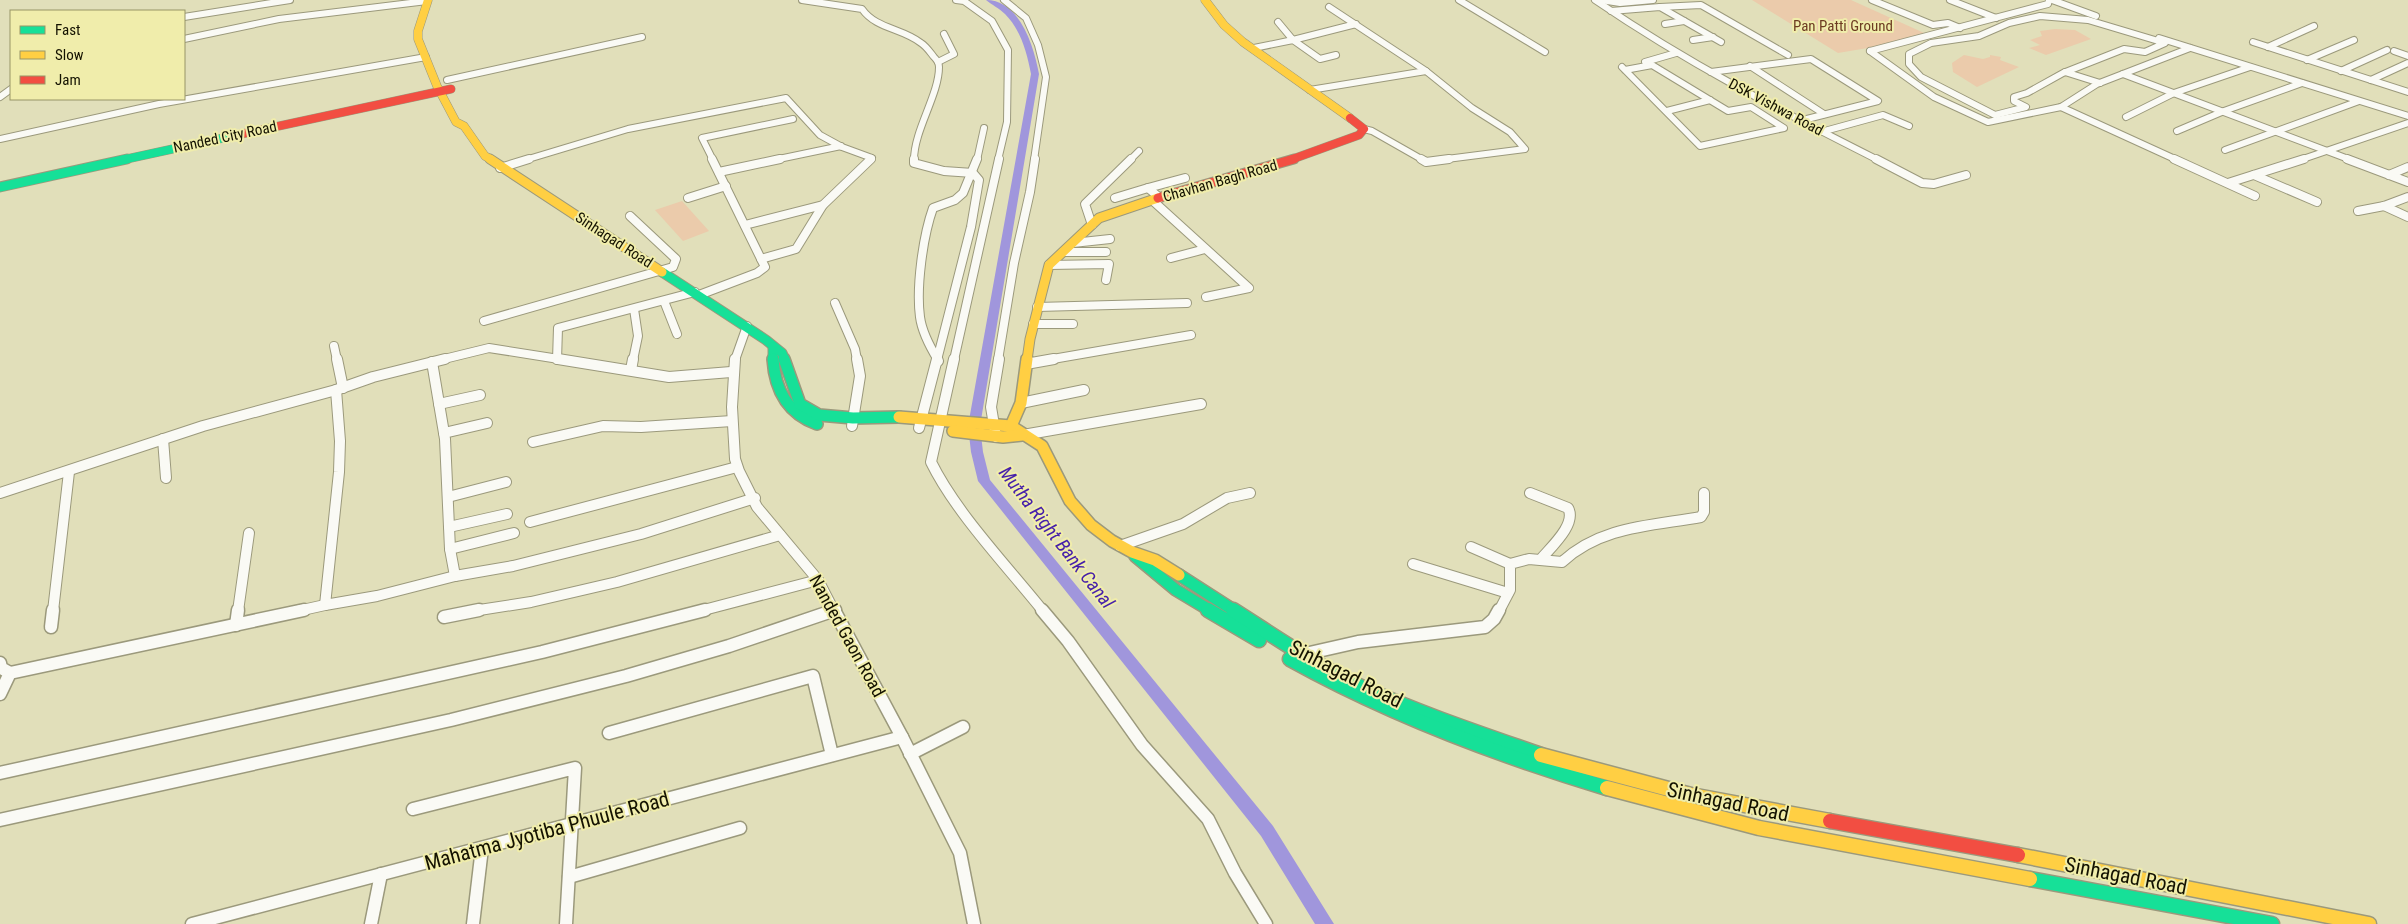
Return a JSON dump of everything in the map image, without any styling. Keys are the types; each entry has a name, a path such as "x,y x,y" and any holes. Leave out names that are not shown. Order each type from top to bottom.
{"main road":[{"path":"423,38 431,0"},
{"path":"1204,0 1224,25 1364,129"},
{"name":"Sinhagad Road","path":"423,38 426,57 467,120 464,126 485,156 500,168 747,326 773,347 774,367 779,386 790,411 802,420 816,424 885,420 1011,426 1022,435 1033,440 1048,454 1059,482 1076,509 1091,525 1120,546 1155,560 1304,655 1362,687 1466,729 1544,756 1682,793 1778,813 2112,873 2369,924"},
{"name":"Sinhagad Road","path":"423,38 444,86"},
{"name":"Nanded City Road","path":"0,187 444,86"},
{"name":"Nanded City Road","path":"0,181 263,126"},
{"name":"Chavhan Bagh Road","path":"1011,426 1021,403 1033,324 1049,265 1099,218 1156,199 1291,160 1359,135 1364,129"},
{"name":"Sinhagad Road","path":"939,424 996,437 1022,435"},
{"name":"Sinhagad Road","path":"1132,552 1143,566 1192,599 1335,687 1416,724 1516,760 1667,805 1759,828 2272,924"}],"street":[{"path":"185,17 290,0"},
{"path":"185,39 287,17 431,0"},
{"path":"802,0 862,10 870,20 904,33 922,43 938,62 939,68 913,160 917,165 944,171 973,173"},
{"path":"956,0 964,1 992,21 1008,50 1007,122 931,462 938,476 984,539 1068,641 1142,745 1208,819 1235,873 1266,924"},
{"path":"996,437 991,407 1014,263 1030,192 1046,77 1038,45 1026,18 1004,0"},
{"path":"1459,0 1545,52"},
{"name":"DSK Vishwa Road","path":"1595,0 1676,53 1799,121 1925,184 1966,175"},
{"path":"1601,0 1614,2 1653,0"},
{"path":"1614,2 1629,0"},
{"path":"1872,0 1933,25 1952,24 1979,36"},
{"path":"1950,0 1996,18"},
{"path":"1931,34 1952,24 2039,0"},
{"path":"2190,48 2100,83 2061,107 1988,122 1934,97 1870,51 2048,4 2051,0 2190,48 2408,116"},
{"path":"1611,11 1701,5 1788,55"},
{"path":"1329,7 1426,71 1479,113 1507,129 1520,140 1525,149 1426,162 1372,131 1364,129"},
{"path":"1660,7 1721,42"},
{"path":"2033,16 2065,16 2098,21 2165,43 2146,52 2124,49 2065,72 2027,93 2014,97 2014,101 2026,107 1995,115 1921,77 1909,64 1908,58 1914,50 1932,43 1979,36 2003,24 2033,16"},
{"path":"1665,24 1684,21"},
{"path":"1278,22 1294,40 1320,59 1336,55"},
{"path":"1254,48 1356,24"},
{"path":"2268,47 2314,26"},
{"path":"938,62 954,54 944,34"},
{"path":"444,86 642,37"},
{"path":"1693,40 1713,38"},
{"path":"2307,60 2354,40"},
{"path":"2253,42 2407,91"},
{"path":"2341,71 2390,51 2408,56"},
{"path":"1626,70 1652,65 1728,111 1751,108 1784,128 1700,146 1622,66 1664,58 1676,53"},
{"path":"185,99 426,57"},
{"path":"1711,72 1811,59 1878,101 1799,121"},
{"path":"2371,80 2408,63"},
{"path":"1750,66 1824,114"},
{"path":"2126,117 2174,93 2250,67"},
{"path":"1310,90 1426,71"},
{"path":"2065,72 2100,83"},
{"path":"2123,74 2408,182"},
{"path":"2178,131 2224,111 2302,83"},
{"path":"500,168 628,129 786,98 797,107 816,132 841,146 872,158 823,205 796,249 762,259"},
{"path":"0,139 182,100"},
{"path":"1667,111 1710,100"},
{"path":"2225,150 2279,132 2359,101"},
{"path":"2061,107 2255,196"},
{"path":"1822,132 1883,115 1909,126"},
{"path":"557,360 558,328 664,300 697,294 757,273 765,267 702,138 793,120"},
{"path":"2228,183 2329,151 2408,123"},
{"path":"938,360 924,334 919,315 926,236 933,208 962,195 973,173 984,128"},
{"path":"719,172 841,146"},
{"path":"1092,225 1085,204 1140,151"},
{"path":"2389,174 2408,167"},
{"path":"920,423 938,360 979,183 973,173"},
{"path":"2254,175 2317,202"},
{"path":"1115,198 1185,178"},
{"path":"688,198 726,186"},
{"path":"1148,188 1156,199 1204,249 1249,288 1206,297"},
{"path":"2358,211 2384,206 2408,197"},
{"path":"745,225 823,205"},
{"path":"2384,206 2408,217"},
{"path":"484,321 663,272 674,267 676,259 630,216"},
{"path":"1072,243 1110,239"},
{"path":"1172,258 1204,249"},
{"path":"1062,252 1106,252"},
{"path":"1049,265 1109,264 1106,280"},
{"path":"664,300 677,334"},
{"path":"835,303 855,349 860,376 853,422"},
{"path":"1037,307 1187,303"},
{"path":"631,370 638,336 634,308"},
{"path":"1033,324 1073,324"},
{"name":"Nanded Gaon Road","path":"747,326 740,338 731,372 732,421 737,467 755,498 757,508 818,580 902,737 960,853 971,923"},
{"path":"1026,364 1191,335"},
{"path":"326,605 339,472 340,441 339,389 334,346"},
{"path":"0,493 203,426 339,389 373,377 489,348 669,377 731,372"},
{"path":"432,362 444,433 450,549 455,576"},
{"path":"1021,403 1084,390"},
{"path":"439,404 480,395"},
{"path":"1022,435 1201,404"},
{"path":"533,442 603,426 641,427 732,421"},
{"path":"444,433 487,423"},
{"path":"163,440 166,478"},
{"path":"530,522 737,467"},
{"path":"51,627 68,472"},
{"path":"448,497 506,482"},
{"path":"1120,546 1183,524 1227,498 1250,493"},
{"path":"1530,493 1568,508 1572,513 1570,522 1541,559"},
{"path":"1510,564 1517,560 1541,559 1562,562 1584,546 1630,526 1701,517 1704,512 1704,493"},
{"path":"0,663 1,668 10,673 326,605 377,596 455,576 513,566 641,534 755,498"},
{"path":"449,527 507,514"},
{"path":"236,625 249,533"},
{"path":"450,549 514,533"},
{"path":"444,617 560,596 780,535"},
{"path":"1471,547 1510,564"},
{"path":"1413,564 1508,593"},
{"path":"1304,655 1358,642 1484,627 1494,619 1508,593 1510,564"},
{"path":"0,773 542,652 818,580"},
{"path":"0,820 470,716 626,676 729,646 835,610"},
{"path":"0,694 10,673"},
{"path":"609,733 813,676 832,755"},
{"path":"910,754 963,727"},
{"name":"Mahatma Jyotiba Phuule Road","path":"192,924 902,737"},
{"path":"413,809 575,768 566,924"},
{"path":"569,877 740,828"},
{"path":"473,924 482,848"},
{"path":"371,924 381,874"}],"green space":[{"name":"Pan Patti Ground","path":"1752,0 1851,0 1933,37 1838,53"},
{"path":"2055,29 2075,30 2091,39 2046,55 2029,48 2040,45 2030,40 2042,36 2040,31"},
{"path":"1964,55 1983,59 1990,57 1990,55 2001,57 2000,60 2019,67 1977,87 1953,72 1952,63"},
{"path":"682,201 709,231 683,241 655,210"}],"waterway":[{"name":"Mutha Right Bank Canal","path":"990,0 1000,5 1015,21 1026,41 1035,74 974,426 977,452 984,481 1267,831 1325,924"}],"traffic: fast":[{"path":"0,187 237,135"},
{"path":"662,272 766,340 782,353 800,404 819,415 853,418 899,417"},
{"path":"773,347 774,372 781,395 795,413 805,420 817,424"},
{"path":"1135,556 1176,590 1259,640"},
{"path":"1179,575 1280,640 1362,687 1466,729 1541,755"},
{"path":"1290,659 1366,699 1444,733 1566,776 1607,788"},
{"path":"2030,879 2272,924"}],"traffic: slow":[{"path":"428,0 418,31 418,39 437,86 456,122 464,126 485,156 662,272"},
{"path":"1205,0 1224,25 1243,42 1350,118"},
{"path":"1011,426 1021,403 1030,339 1049,265 1099,218 1158,198"},
{"path":"899,417 1011,426 1042,446 1070,501 1091,525 1112,541 1132,552 1155,560 1179,575"},
{"path":"953,431 1003,437 1022,435"},
{"path":"1541,755 1691,795 1830,821"},
{"path":"1607,788 1759,828 2030,879"},
{"path":"2018,855 2369,924"}],"traffic: jam":[{"path":"237,135 451,89"},
{"path":"1158,198 1291,160 1359,135 1364,129 1350,118"},
{"path":"1830,821 2018,855"}]}
